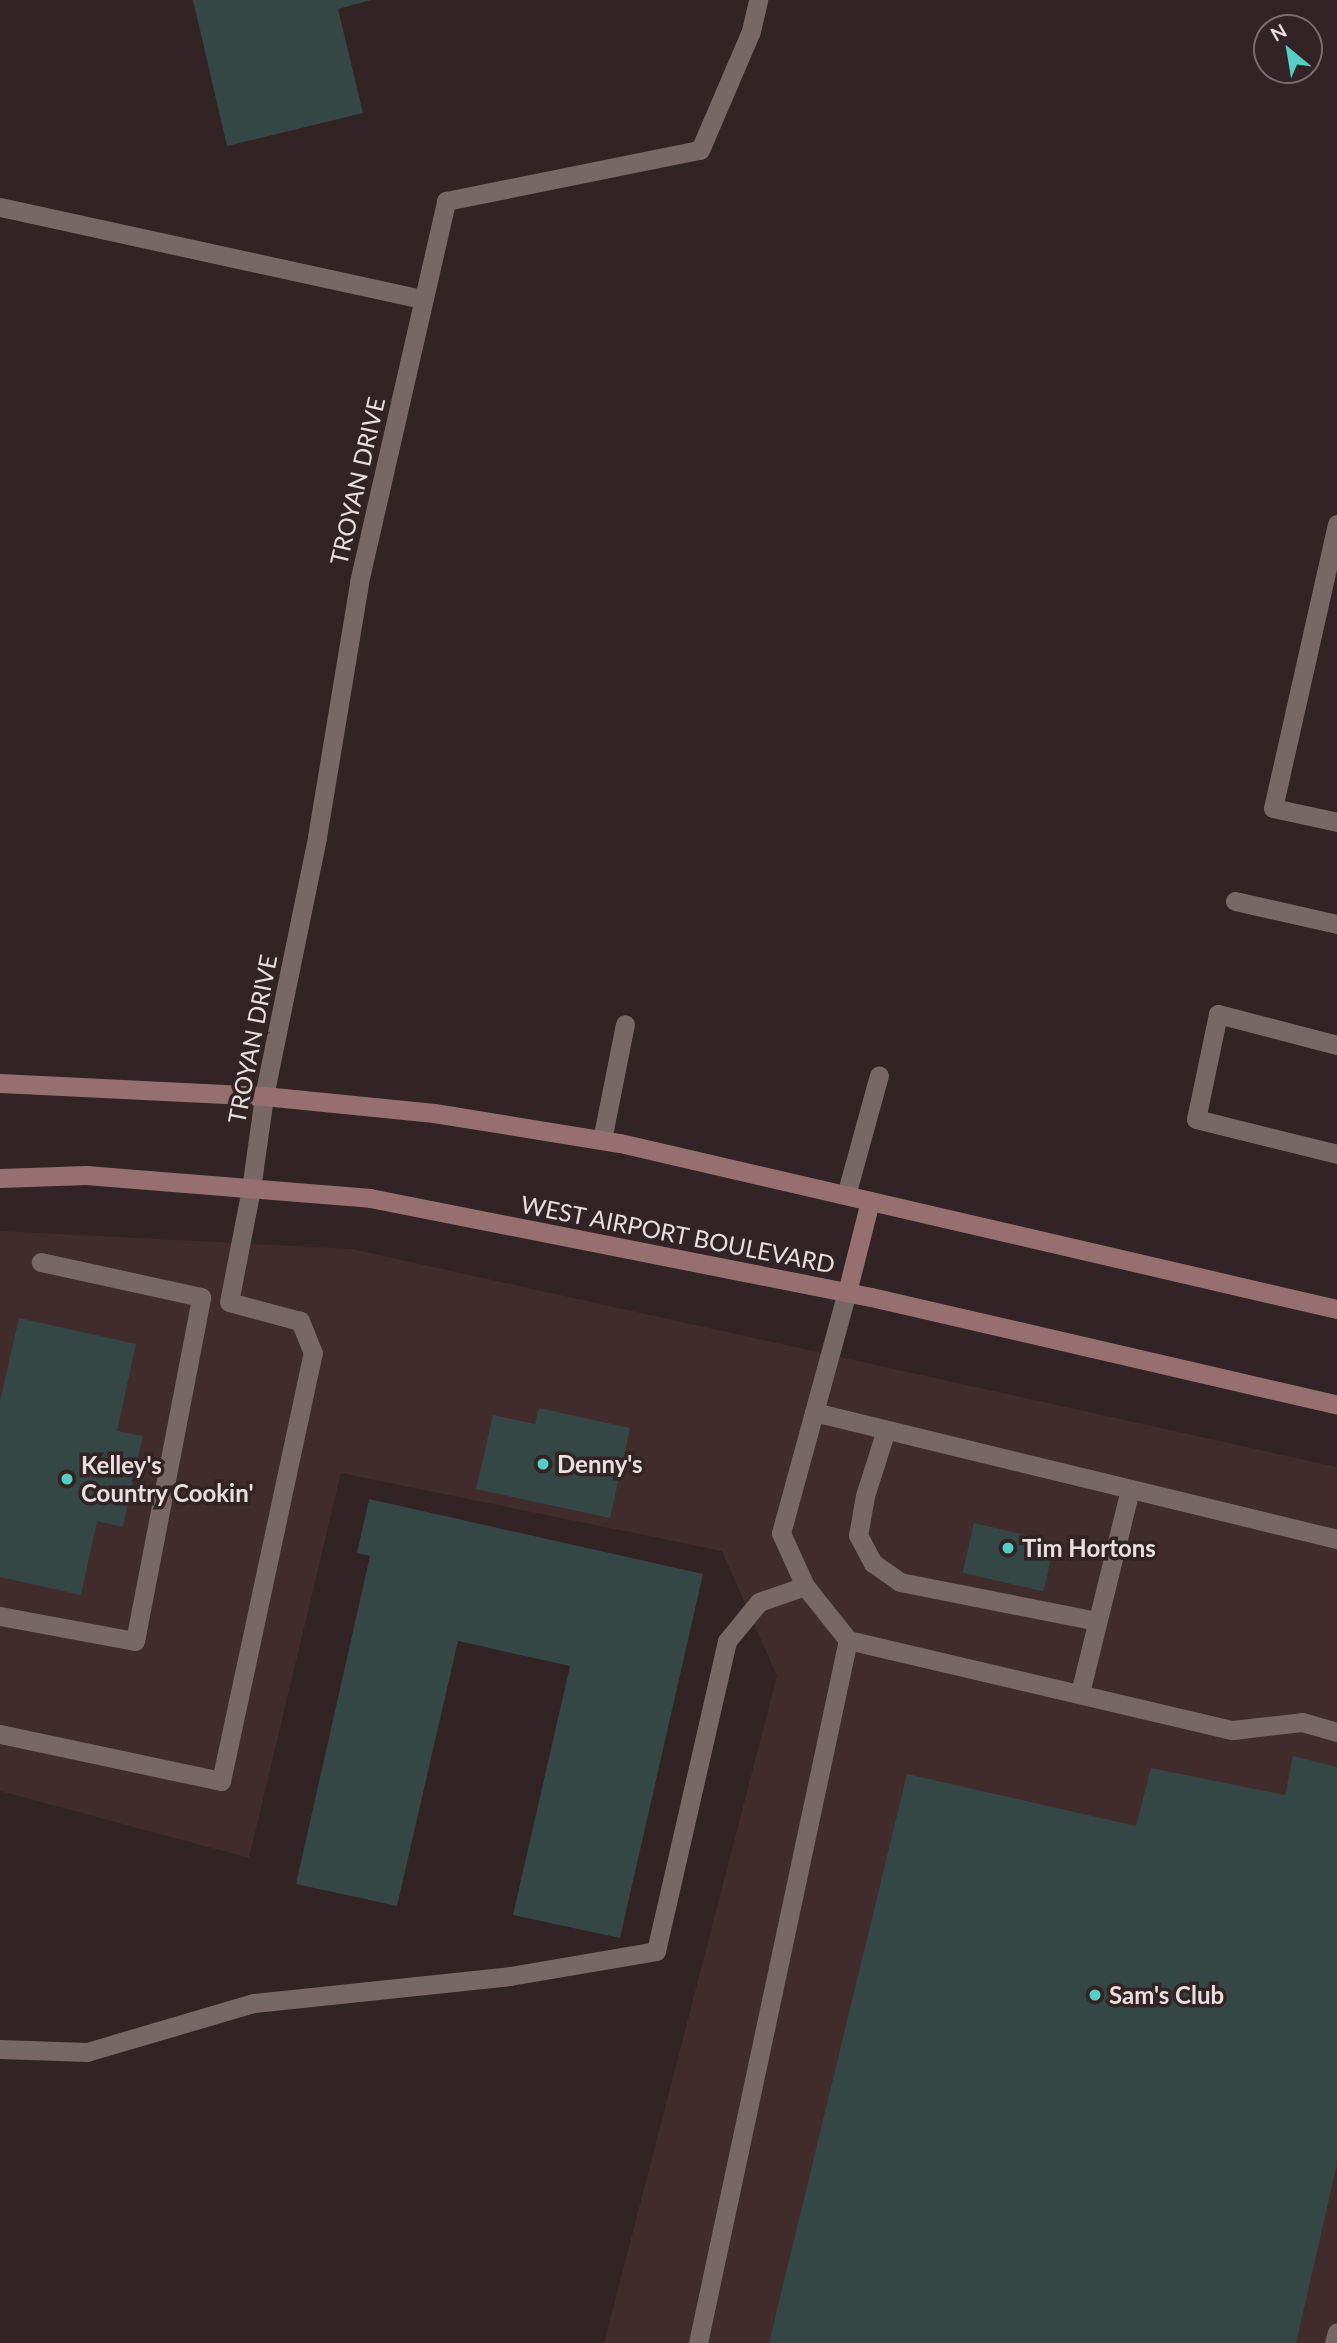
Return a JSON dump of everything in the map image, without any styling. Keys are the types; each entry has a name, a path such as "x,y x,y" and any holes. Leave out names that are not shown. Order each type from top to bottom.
{"main road":[{"path":"0,1083 264,1096 434,1114 602,1140 1337,1309"},
{"name":"WEST AIRPORT BOULEVARD","path":"0,1178 86,1175 370,1198 847,1292 1337,1405"},
{"path":"847,1292 870,1201"}],"street":[{"name":"TROYAN DRIVE","path":"229,1302 251,1189 264,1096 317,837 359,582 446,201 700,150 751,31 758,0"},
{"path":"0,206 423,299"},
{"path":"1337,524 1273,808 1337,822"},
{"path":"1235,901 1337,924"},
{"path":"1337,1045 1218,1014 1196,1119 1337,1154"},
{"path":"602,1140 625,1024"},
{"path":"846,1195 878,1075"},
{"path":"0,1734 221,1781 313,1353 299,1321 229,1302 41,1262"},
{"path":"847,1292 781,1533 805,1586 848,1640 1233,1730 1302,1722 1337,1732"},
{"path":"0,1616 135,1640 201,1297"},
{"path":"814,1412 1337,1539"},
{"path":"886,1430 864,1496 858,1535 873,1563 900,1581 1097,1621"},
{"path":"1080,1693 1130,1489"},
{"path":"0,2049 87,2052 254,2003 510,1976 656,1951 727,1641 759,1602 805,1586"},
{"path":"698,2343 848,1640"},
{"path":"1334,2343 1337,2332"}],"shaded area":[{"path":"0,1231 352,1249 1337,1467 1337,2343 604,2343 777,1676 722,1551 341,1473 249,1858 0,1791"}],"building":[{"path":"193,0 371,0 338,9 363,113 227,146"},
{"name":"Kelley's Country Cookin'","path":"19,1318 136,1344 117,1431 143,1436 123,1527 97,1521 81,1595 0,1577 0,1401"},
{"path":"539,1408 630,1428 610,1518 476,1489 493,1415 535,1424"},
{"path":"369,1499 703,1574 620,1938 513,1915 570,1666 458,1641 397,1906 296,1884 370,1556 357,1553"},
{"path":"974,1523 1055,1542 1043,1591 963,1573"},
{"name":"Sam's Club","path":"1293,1756 1337,1767 1337,2164 1296,2343 769,2343 907,1774 1136,1826 1151,1768 1285,1795"}],"place":[{"name":"Denny's","path":"543,1464"},
{"name":"Kelley's Country Cookin'","path":"67,1479"},
{"name":"Tim Hortons","path":"1008,1548"},
{"name":"Sam's Club","path":"1095,1995"}]}
